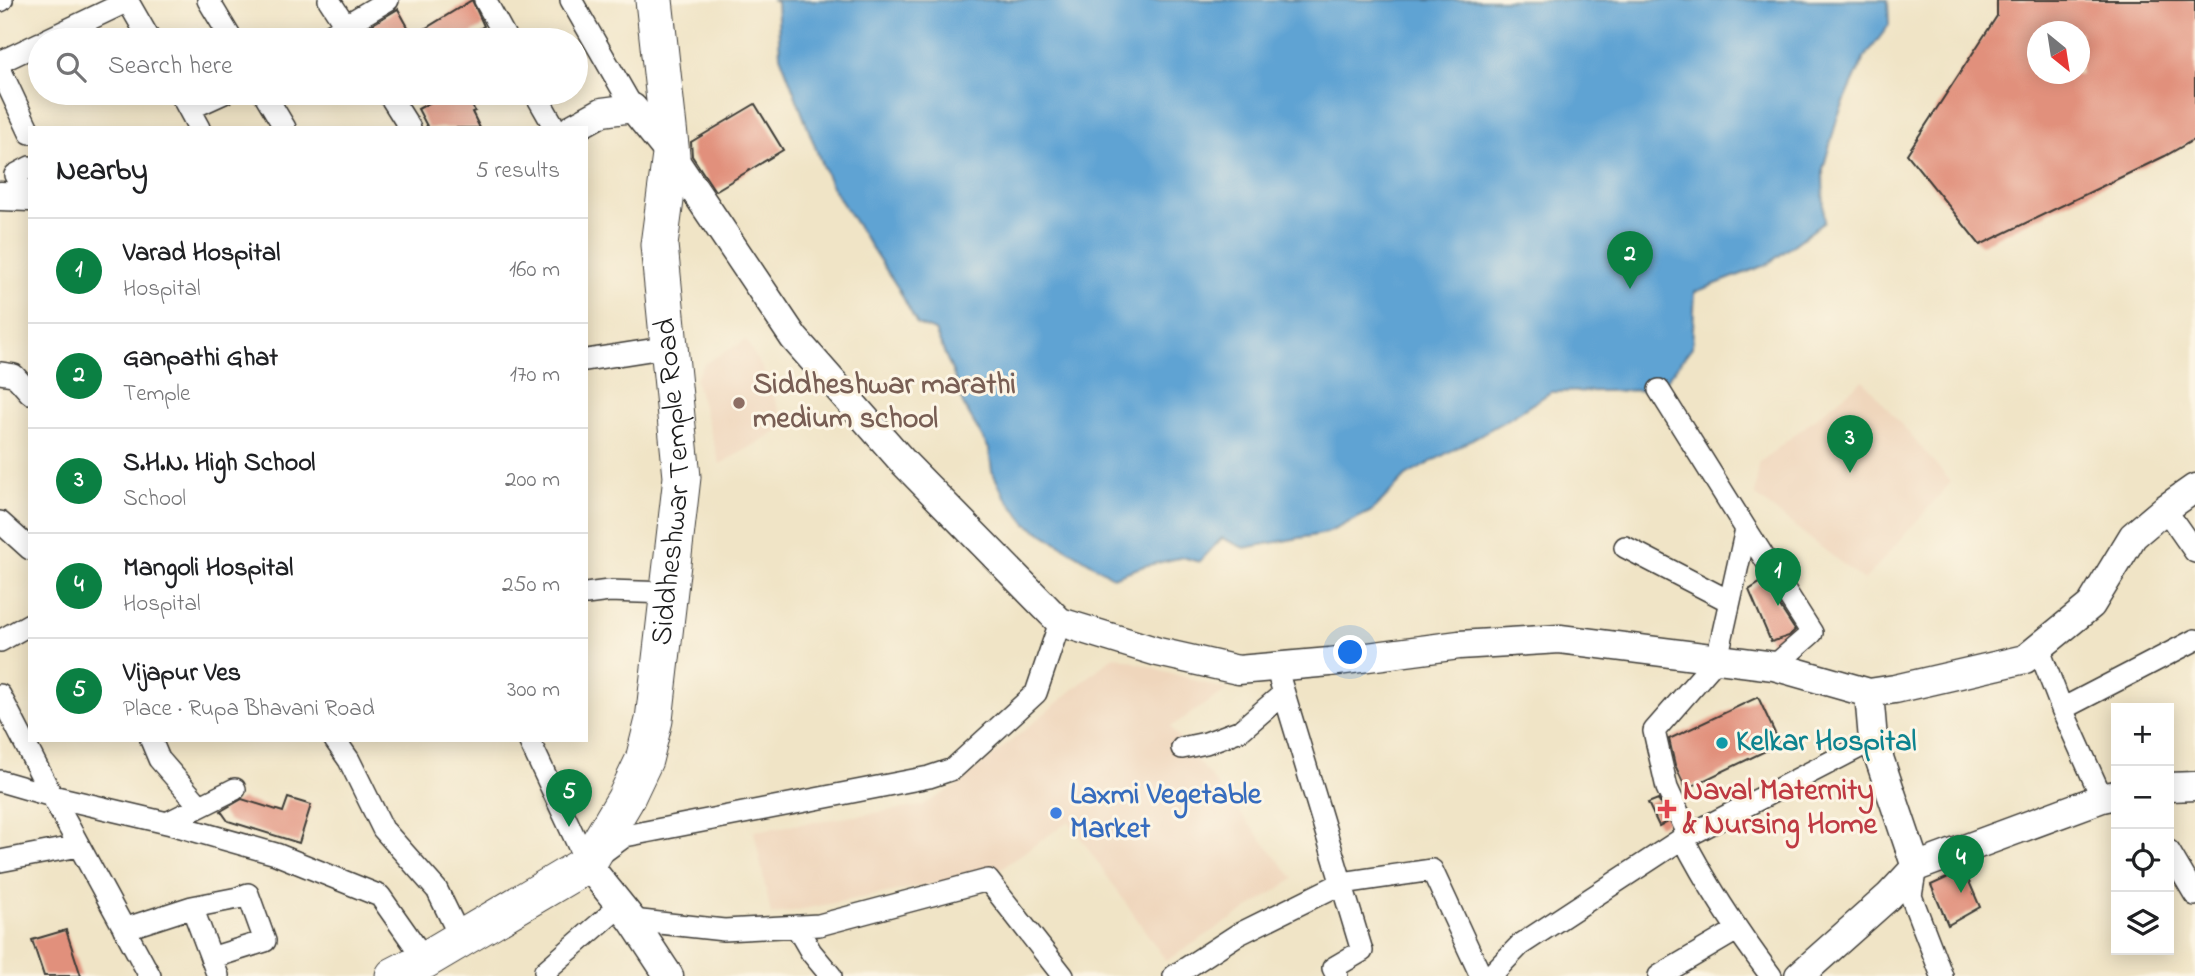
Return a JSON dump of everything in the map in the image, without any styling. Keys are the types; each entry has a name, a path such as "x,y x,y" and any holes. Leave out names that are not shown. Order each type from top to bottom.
{"highway":[{"name":"Siddheshwar Temple Road","path":"587,864 625,800 644,760 654,720 682,477 659,245 671,155 654,0"},
{"path":"413,971 461,939 587,864"}],"street":[{"path":"70,28 127,0 143,28"},
{"path":"208,0 225,28"},
{"path":"330,0 347,28"},
{"path":"356,28 388,0"},
{"path":"485,0 500,28"},
{"path":"571,0 587,28"},
{"path":"588,30 633,108 671,155 794,338 904,463 1060,622 1158,652 1238,670 1459,645 1560,639 1774,666 1869,692 1895,689 2025,659 2091,605 2133,536 2195,488"},
{"path":"0,62 28,49"},
{"path":"0,69 28,129"},
{"path":"271,105 284,126"},
{"path":"396,105 409,126"},
{"path":"543,105 554,126"},
{"path":"577,126 602,112 633,108"},
{"path":"19,197 15,175 28,168"},
{"path":"588,360 669,347"},
{"path":"0,373 14,375 28,391"},
{"path":"1659,390 1812,634 1774,666"},
{"path":"2165,509 2195,552"},
{"path":"0,522 28,547"},
{"path":"1746,529 1717,659 1654,731 1667,788 1698,866 1737,930 1771,976"},
{"path":"1625,547 1729,601"},
{"path":"588,593 669,593"},
{"path":"587,864 625,836 929,777 953,769 1036,693 1060,622"},
{"path":"0,641 28,625"},
{"path":"2062,709 2195,640"},
{"path":"1799,976 1889,896 1916,867 2109,797 2062,709 2038,647"},
{"path":"1276,667 1362,951 1333,968 1337,976"},
{"path":"1869,692 1873,740 1916,867 1911,896 1942,976"},
{"path":"1182,748 1206,743 1241,730 1284,693"},
{"path":"0,695 150,976"},
{"path":"1490,976 1520,945 1686,837 1873,740"},
{"path":"152,742 159,760 199,806"},
{"path":"336,742 349,760 383,829 437,890 461,939"},
{"path":"530,742 587,864 626,913 668,976"},
{"path":"0,781 276,854 380,896 413,971"},
{"path":"167,823 235,789"},
{"path":"0,797 52,796"},
{"path":"0,861 79,846"},
{"path":"2174,859 2195,895"},
{"path":"1174,976 1237,935 1342,883 1432,870 1481,976"},
{"path":"547,976 545,971 626,913 724,930 819,925 988,880 1063,976"},
{"path":"124,929 192,907 248,894 265,941 214,967 192,907"},
{"path":"796,926 811,952 831,976"},
{"path":"1659,976 1737,930"}],"shaded area":[{"name":"Siddheshwar marathi medium school","path":"746,340 763,370 786,427 720,464 695,379 704,364"},
{"path":"1863,380 1951,482 1864,581 1755,495 1759,463"},
{"name":"Laxmi Vegetable Market","path":"1114,656 1227,690 1170,727 1294,879 1166,961 1069,821 996,872 771,915 754,831 921,806 955,787"}],"water":[{"path":"772,0 1888,0 1889,25 1863,60 1838,116 1823,169 1824,222 1768,264 1695,292 1692,347 1659,390 1551,392 1406,476 1372,511 1327,533 1244,548 1222,538 1199,562 1183,557 1113,577 1027,524 1004,495 992,471 989,449 963,404 935,331 917,324 898,288 833,189 780,55 777,2"}],"building":[{"path":"472,0 484,26 481,28 426,28"},
{"path":"1997,0 2195,0 2195,139 2165,156 1980,245 1907,154 1997,16"},
{"path":"398,9 409,28 369,28 368,27"},
{"path":"755,104 783,150 715,191 692,156 691,142"},
{"path":"425,105 472,105 479,126 427,126 418,109"},
{"path":"1763,581 1795,630 1789,636 1771,642 1749,590"},
{"name":"Kelkar Hospital","path":"1758,697 1780,744 1686,789 1675,765 1669,739"},
{"path":"288,798 311,805 299,843 228,821 221,811 242,799 283,812"},
{"path":"1658,799 1668,821 1659,826 1648,803"},
{"path":"1964,870 1980,907 1948,925 1931,885"},
{"path":"66,930 81,976 44,976 32,940"}],"place":[{"name":"Ganpathi Ghat","path":"1630,289"},
{"name":"Siddheshwar marathi medium school","path":"739,403"},
{"name":"S.H.N. High School","path":"1850,473"},
{"name":"Varad Hospital","path":"1778,606"},
{"name":"Kelkar Hospital","path":"1722,743"},
{"name":"Naval Maternity & Nursing Home","path":"1667,809"},
{"name":"Laxmi Vegetable Market","path":"1056,813"},
{"name":"Vijapur Ves","path":"569,827"},
{"name":"Mangoli Hospital","path":"1961,893"}]}
